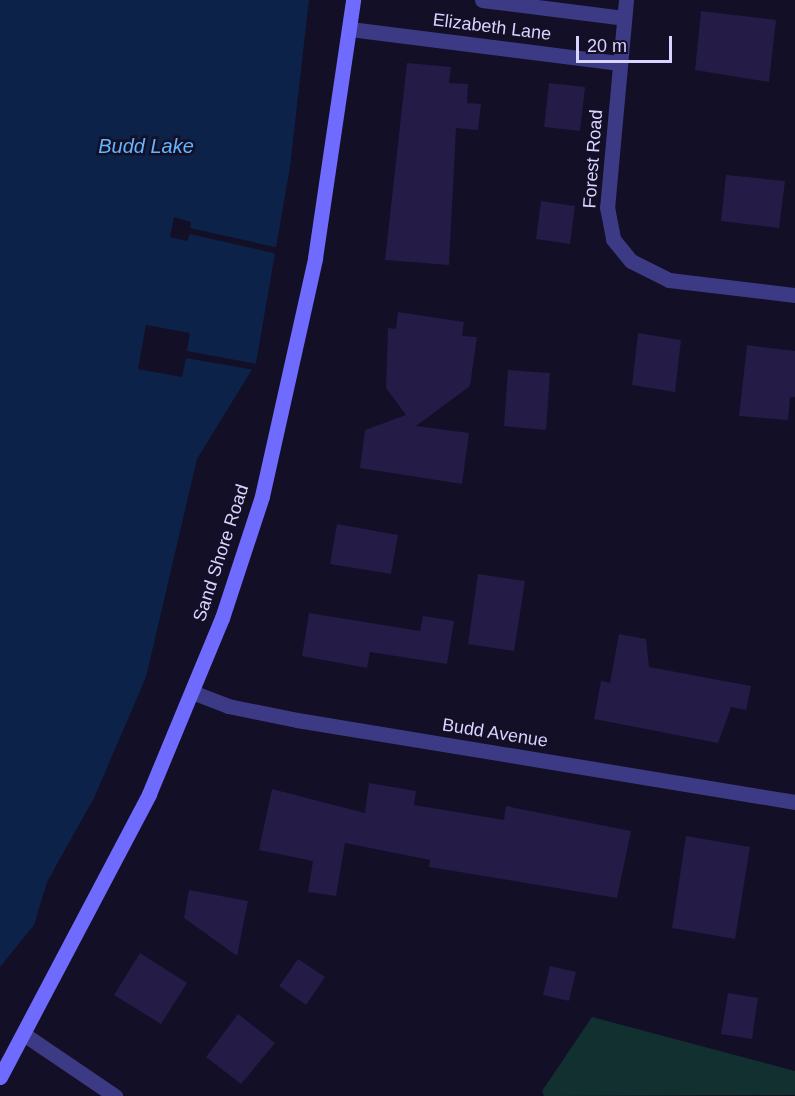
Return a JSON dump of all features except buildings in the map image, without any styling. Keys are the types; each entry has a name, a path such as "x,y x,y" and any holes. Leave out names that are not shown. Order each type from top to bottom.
{"street":[{"name":"Sand Shore Road","path":"0,1077 25,1035 135,822 192,692 261,496 286,396 315,258 353,0"},
{"name":"Elizabeth Lane","path":"482,0 624,18"},
{"path":"620,63 626,0"},
{"name":"Elizabeth Lane","path":"350,29 620,63"},
{"name":"Forest Road","path":"620,63 607,207 618,247 640,267 669,280 795,295"},
{"name":"Budd Avenue","path":"192,692 228,706 297,720 795,802"},
{"path":"25,1035 115,1096"}],"green space":[{"path":"592,1017 795,1071 795,1095 544,1096 542,1091"}],"water":[{"name":"Budd Lake","path":"0,0 309,0 290,167 256,363 197,459 146,677 94,798 47,882 34,925 0,967"}],"pier":[{"path":"174,217 191,222 190,228 279,248 278,254 190,234 187,241 170,237"},
{"path":"146,325 190,333 187,351 258,364 255,370 186,358 182,377 138,369"}]}
